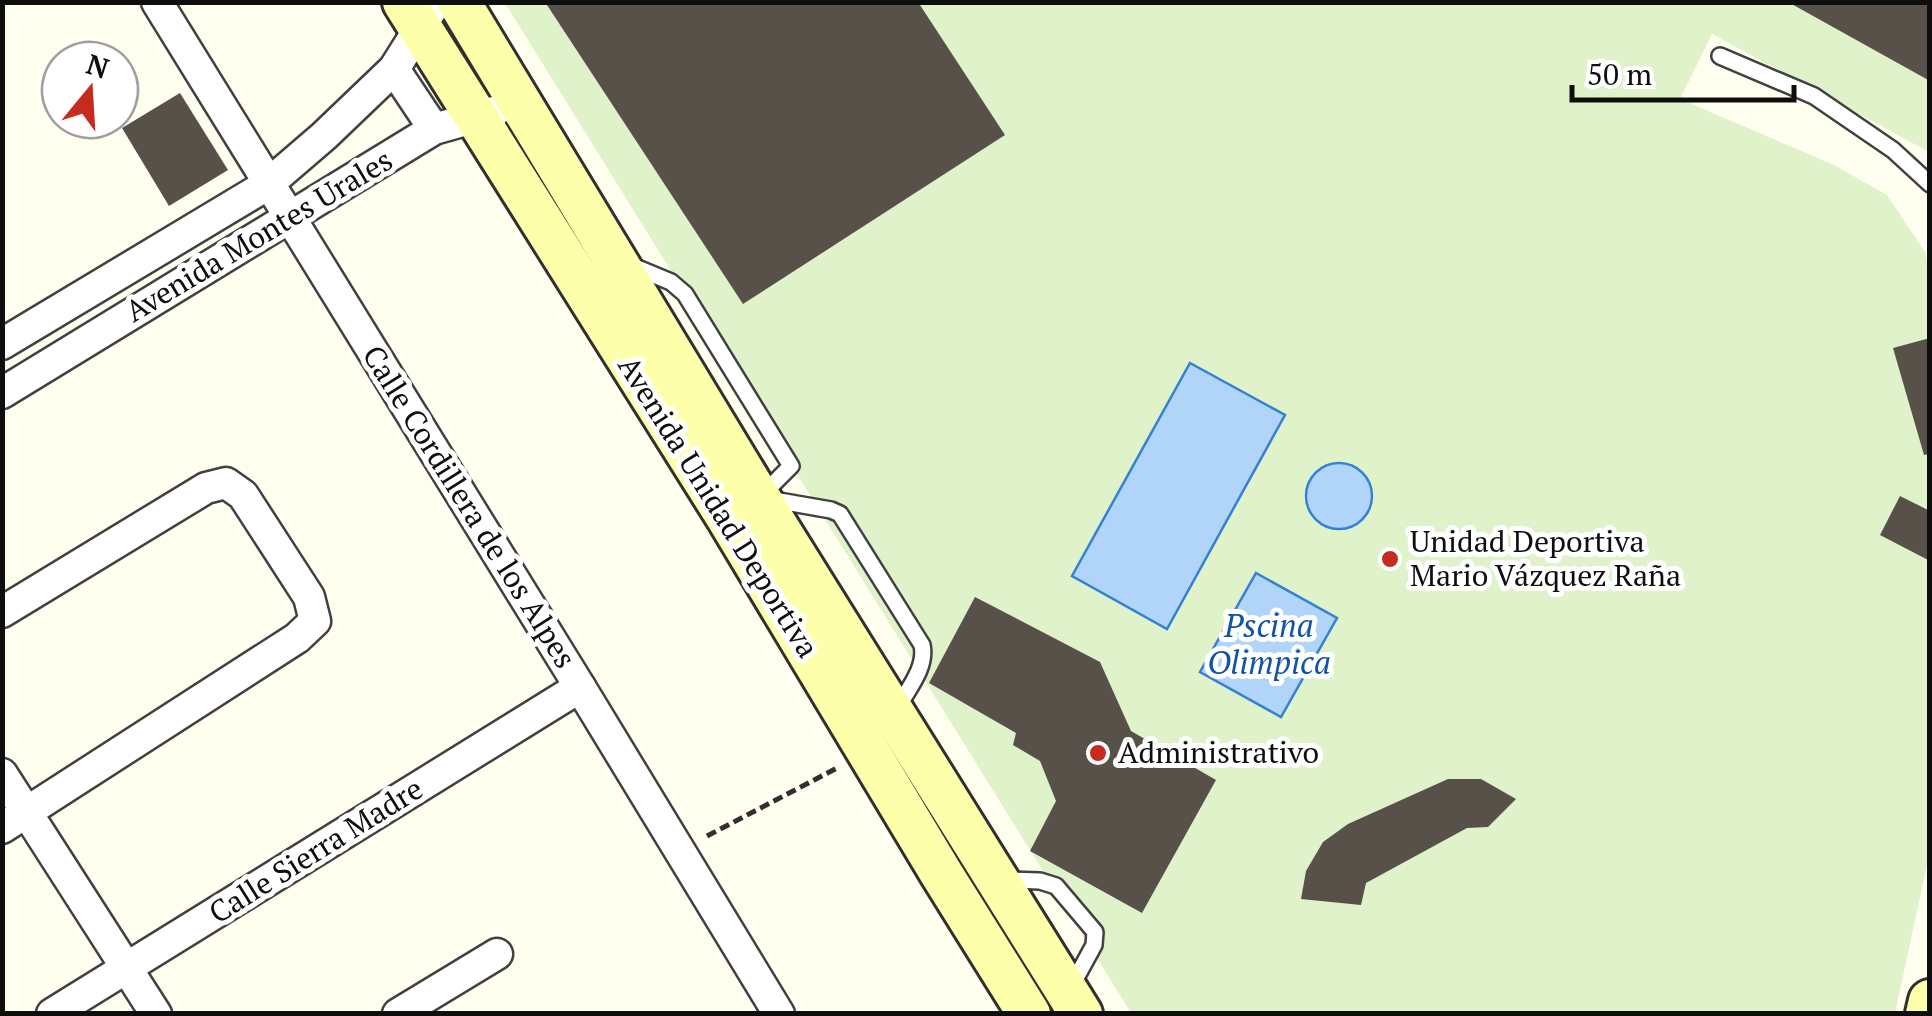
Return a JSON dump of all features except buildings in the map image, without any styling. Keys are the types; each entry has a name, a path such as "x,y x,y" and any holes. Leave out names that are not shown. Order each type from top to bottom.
{"street":[{"name":"Calle Cordillera de los Alpes","path":"156,2 778,1014"},
{"name":"Avenida Unidad Deportiva","path":"459,2 617,260 868,752 1029,1014"},
{"name":"Avenida Montes Urales","path":"2,344 267,184 394,69 420,11"},
{"name":"Avenida Unidad Deportiva","path":"420,11 475,118 743,508 894,714 1075,1003"},
{"path":"394,69 434,129"},
{"name":"Avenida Montes Urales","path":"2,393 434,129 507,110 526,112"},
{"path":"2,612 206,488 226,483 243,495 300,582 309,597 315,621 297,638 15,821"},
{"name":"Calle Sierra Madre","path":"52,1014 580,687"},
{"path":"2,774 15,821 128,967 156,1014"},
{"path":"941,873 989,866"},
{"path":"1004,973 1044,953"},
{"path":"398,1014 497,954"},
{"path":"1927,1014 1930,1001"}],"lane":[{"path":"1720,56 1814,96 1894,150 1930,184"},
{"path":"743,508 831,510 840,514 922,645 921,666 894,714"},
{"path":"989,866 1056,886 1094,932 1094,945 1075,1003"}],"path":[{"path":"679,850 868,752"}],"green space":[{"name":"Unidad Deportiva Mario Vázquez Raña","path":"505,3 1929,3 1929,152 1712,34 1680,99 1834,165 1887,195 1925,252 1929,267 1930,851 1895,1013 1131,1013"}],"water":[{"path":"1190,363 1285,415 1167,629 1072,576"},
{"path":"1339,463 1362,473 1372,496 1362,519 1339,529 1316,519 1306,496 1316,473"},
{"name":"Pscina Olimpica","path":"1256,573 1337,618 1281,717 1200,672"}],"place":[{"name":"Unidad Deportiva Mario Vázquez Raña","path":"1390,559"},
{"name":"Administrativo","path":"1098,753"}]}
